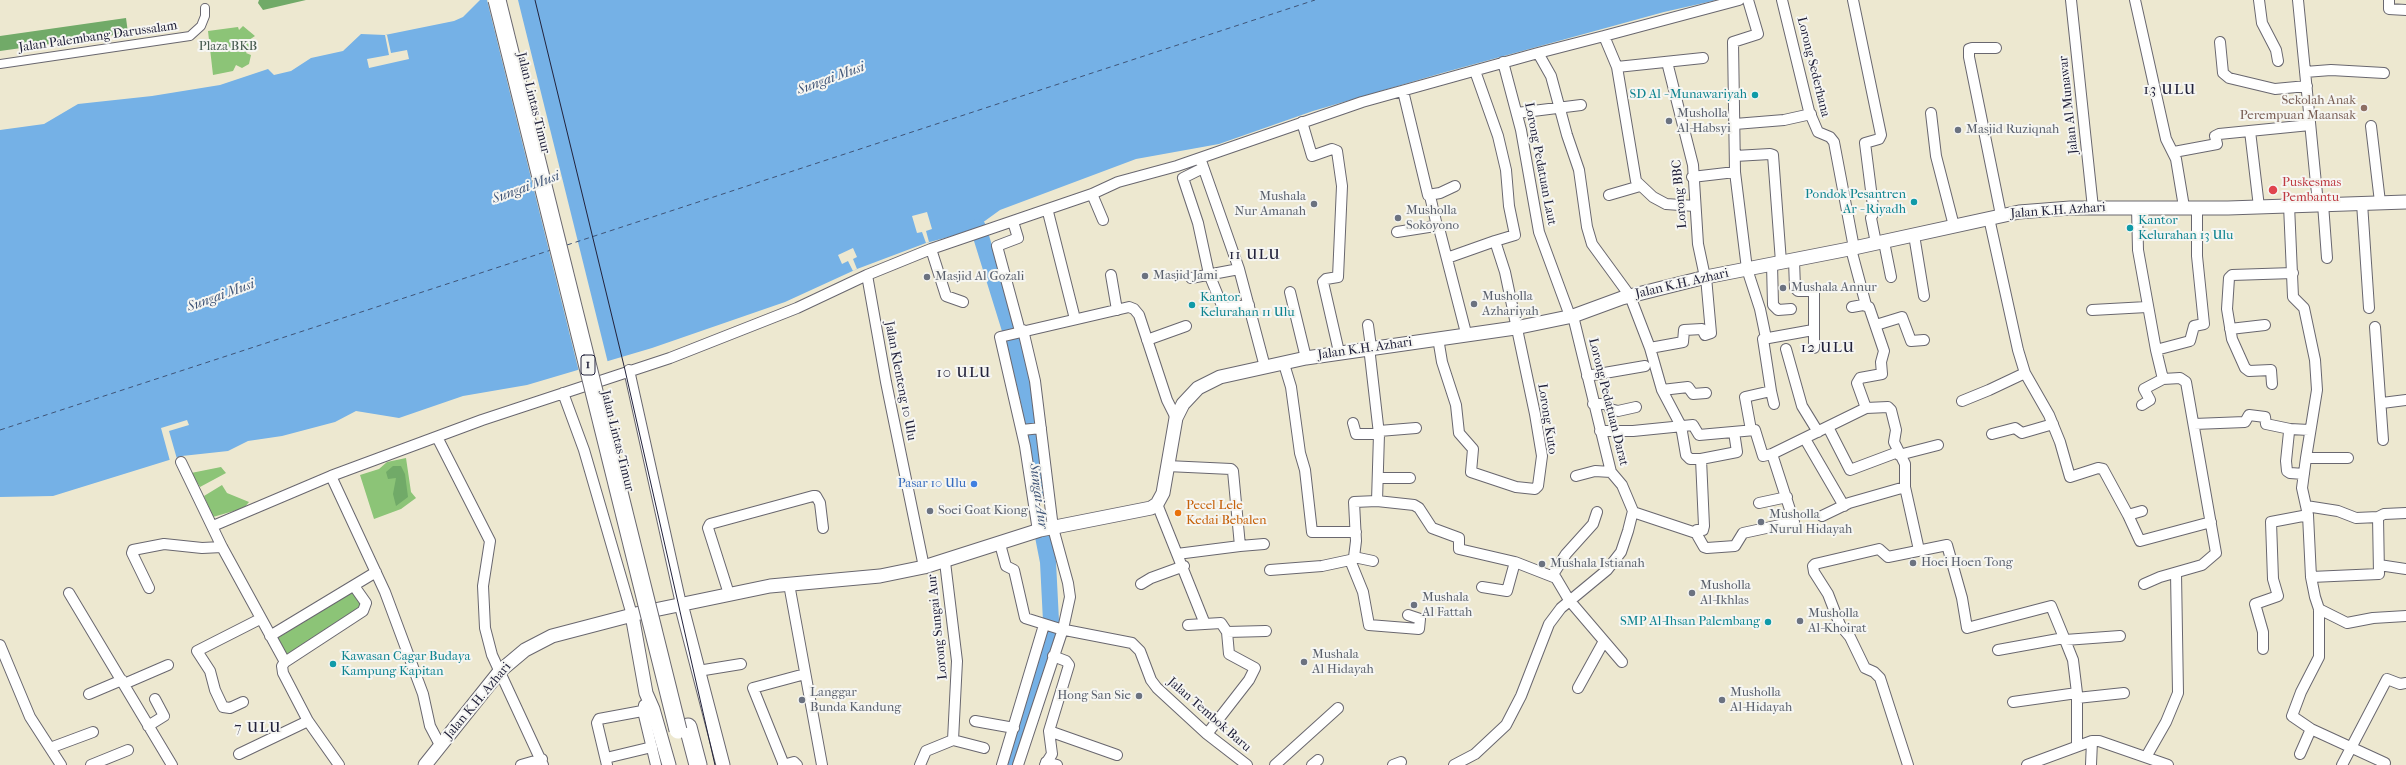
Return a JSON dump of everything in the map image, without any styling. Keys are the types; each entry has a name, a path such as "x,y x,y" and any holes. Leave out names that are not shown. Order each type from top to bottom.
{"highway":[{"name":"Jalan Lintas Timur","path":"497,0 683,729 698,765"},
{"name":"Jalan Lintas Timur","path":"507,0 683,729 687,765"}],"street":[{"path":"213,526 331,476 437,438 514,408 670,358 797,308 867,275 931,249 991,230 1092,194 1118,182 1202,163 1302,122 1362,102 1503,62 1739,0"},
{"path":"1748,0 1758,34 1733,42 1735,172 1750,268 1766,338 1763,339 1774,404"},
{"name":"Lorong Sederhana","path":"1782,0 1811,114 1818,132 1830,137 1834,142 1853,248 1866,305 1869,307 1876,325 1885,354 1881,362 1882,374 1860,378 1858,381 1866,408"},
{"path":"1853,0 1881,135 1880,139 1865,143 1873,206 1873,214 1871,218 1891,277"},
{"name":"Jalan Al Munawar","path":"2071,0 2093,208"},
{"path":"2136,0 2166,139 2174,152 2190,207 2204,324 2194,326 2190,341 2156,350"},
{"path":"2259,0 2262,23 2276,50 2278,61"},
{"path":"2298,0 2310,125 2327,258"},
{"path":"2389,0 2389,9 2406,10"},
{"name":"Jalan Palembang Darussalam","path":"0,64 190,36 201,26 205,16 205,8"},
{"path":"1604,36 1617,67 1636,181 1653,197 1666,204 1696,206"},
{"path":"2220,42 2223,73 2229,78 2275,89 2307,86"},
{"path":"1996,48 1969,49 1969,57 1995,217 2018,350 2025,372 2053,424 2070,476 2098,468 2103,469 2128,515 2140,541 2211,522"},
{"path":"1538,53 1551,76 1572,131"},
{"path":"1617,67 1703,58"},
{"name":"Lorong Pedatuan Laut","path":"1503,62 1518,113 1539,232 1571,316"},
{"name":"Lorong BBC","path":"1650,348 1682,342 1684,330 1702,328 1705,335 1711,333 1706,277 1698,244 1696,206 1692,177 1693,165 1667,62"},
{"path":"2305,72 2332,70 2384,73"},
{"path":"1446,258 1514,236 1515,231 1503,153 1475,71"},
{"path":"1557,77 1562,107 1579,170 1587,227 1592,244 1630,296 1650,348 1662,390 1681,426 1686,455 1690,459 1701,459 1737,452 1734,432"},
{"path":"1403,91 1421,175 1426,193 1430,196 1466,333"},
{"path":"1518,113 1581,105"},
{"path":"1931,113 1936,156 1954,226"},
{"path":"1735,124 1784,120 1811,114"},
{"path":"1302,122 1312,156 1332,149 1336,151 1342,186 1338,277 1326,279 1323,282 1339,352"},
{"path":"2174,152 2216,144 2215,136 2219,134 2310,125"},
{"path":"2371,126 2380,202"},
{"path":"2250,131 2259,207"},
{"path":"1735,156 1773,155 1776,263 1773,305 1778,310 1791,309"},
{"path":"1202,163 1239,269 1265,367"},
{"path":"1202,163 1183,178 1223,308 1249,305"},
{"path":"1692,177 1735,172"},
{"path":"1430,196 1455,186"},
{"path":"1609,195 1640,186"},
{"path":"1092,194 1103,220"},
{"name":"Jalan K.H. Azhari","path":"1158,504 1163,493 1176,418 1183,404 1198,388 1220,377 1339,352 1370,347 1392,346 1466,333 1515,328 1571,316 1630,296 1706,277 1880,243 1995,217 2070,208 2259,207 2406,202"},
{"path":"2362,203 2369,308"},
{"path":"2289,206 2293,297 2304,308 2315,360 2316,390 2309,430 2302,488 2308,510 2311,577 2319,609 2319,657 2292,714 2294,719 2311,729 2385,763"},
{"path":"2137,208 2138,250 2147,307 2152,322 2156,350 2163,379"},
{"path":"1048,212 1075,319"},
{"path":"1014,225 1018,238 997,246 1034,381 1040,428 1046,529"},
{"path":"1397,232 1437,226"},
{"path":"1914,235 1924,296"},
{"path":"1495,241 1505,272 1515,328"},
{"path":"931,249 946,296 963,302"},
{"path":"1794,260 1795,288 1798,291 1811,291 1814,294 1814,348"},
{"path":"1191,278 1239,269"},
{"path":"2272,384 2270,370 2250,370 2246,368 2230,329 2227,309 2229,276 2293,273"},
{"name":"Jalan Klenteng 10 Ulu","path":"867,275 886,382 924,567"},
{"path":"1111,276 1117,310"},
{"path":"1290,292 1306,358"},
{"path":"1852,307 1866,305"},
{"path":"1018,765 1062,629 1069,589 1046,529 1024,430 1000,339 1005,335 1020,331 1129,307 1134,309 1139,315 1167,400 1176,418"},
{"path":"2092,310 2147,307"},
{"name":"Lorong Pedatuan Darat","path":"1571,316 1611,472 1622,485 1633,512"},
{"path":"1876,325 1902,316 1912,341 1924,340"},
{"path":"1368,325 1379,432 1377,501"},
{"path":"2230,329 2265,325"},
{"path":"1147,340 1186,326"},
{"path":"2375,327 2377,373 2382,402 2383,440"},
{"name":"Lorong Kuto","path":"1438,338 1442,362 1456,404 1459,434 1473,449 1472,474 1490,480 1535,489 1538,486 1542,456 1535,414 1515,328"},
{"path":"1766,338 1813,330"},
{"path":"1786,349 1802,406 1818,432"},
{"path":"1284,364 1291,387 1300,453 1305,470 1312,532 1356,532"},
{"path":"1587,376 1645,366"},
{"path":"629,370 681,604 723,765"},
{"path":"1962,401 1989,390 2025,372"},
{"path":"2142,405 2150,400 2144,389 2163,379 2183,379 2194,424 2216,553 2202,565 2160,577 2144,584"},
{"path":"1662,390 1688,387 1693,394 1706,393"},
{"path":"1751,430 1745,397 1771,391"},
{"path":"563,393 584,450 632,615 646,693 652,747 656,765"},
{"path":"2382,402 2406,400"},
{"path":"1593,404 1607,404 1610,409 1618,411 1636,407"},
{"path":"1600,431 1633,431 1692,425 1699,434 1754,430 1763,456 1772,454 1805,439 1866,408 1890,408 1896,430 1894,442 1905,464 1905,487 1920,550"},
{"path":"2194,424 2245,422 2249,416 2265,417 2266,424 2290,429 2309,430"},
{"path":"1353,423 1356,434 1416,428"},
{"path":"1992,434 2015,428 2022,433 2053,424"},
{"path":"1828,427 1850,470 1899,453 1938,444"},
{"path":"1024,430 1040,428"},
{"path":"2290,429 2286,461 2287,471 2290,473 2304,474"},
{"path":"437,438 490,541 483,586 483,614 492,653 543,762 521,765"},
{"path":"1805,439 1844,506"},
{"path":"1454,765 1475,754 1506,725 1521,696 1549,624 1570,600 1607,570 1621,552 1633,512 1696,533 1704,547 1735,546 1743,533 1794,522 1772,454"},
{"path":"2306,458 2348,458"},
{"path":"1696,533 1697,530 1704,529 1701,459"},
{"path":"181,462 222,547 285,662"},
{"path":"1167,466 1231,469 1233,471 1240,546"},
{"path":"1576,476 1595,471 1611,472"},
{"path":"331,476 376,572 423,694 430,726 440,745"},
{"path":"1378,478 1410,478"},
{"path":"1822,516 1844,506 1905,487"},
{"path":"729,594 708,528 710,524 816,496 820,503 822,528"},
{"path":"1759,503 1787,497"},
{"path":"1408,615 1420,619 1419,629 1369,625 1363,592 1352,558 1356,532 1354,502 1377,501 1417,506 1432,528 1459,538 1459,549 1515,562 1552,576 1560,582 1570,600 1622,662"},
{"path":"1046,529 1136,511 1158,504 1206,624"},
{"path":"2263,649 2263,632 2256,612 2255,604 2278,596 2273,579 2270,522 2308,510 2338,511 2356,518 2406,513"},
{"path":"2128,515 2142,511"},
{"path":"1552,576 1566,554 1593,524 1597,512"},
{"path":"2311,577 2378,575 2380,571 2378,517"},
{"name":"Jalan K.H. Azhari","path":"425,765 500,671 536,642 552,636 632,615 729,594 788,584 880,576 924,567 1046,529"},
{"path":"149,588 132,553 133,550 164,544 202,548 222,547"},
{"name":"Jalan Tembok Baru","path":"1000,544 1006,566 1014,570 1025,618 1062,629 1125,641 1137,647 1157,688 1247,765"},
{"path":"1177,554 1264,544"},
{"path":"1908,765 1880,678 1874,672 1865,668 1850,637 1840,625 1828,594 1814,572 1813,566 1879,549 1888,557 1947,545 1962,598 1967,628 2051,606 2073,660 2077,696 2077,746"},
{"path":"1270,570 1322,566 1352,558 1373,562"},
{"name":"Lorong Sungai Aur","path":"944,562 957,661 953,740"},
{"path":"1482,587 1507,591 1515,562"},
{"path":"2379,565 2406,569 2406,564"},
{"path":"1142,584 1151,578 1184,566"},
{"path":"270,636 376,572"},
{"path":"2153,761 2166,722 2178,693 2176,573"},
{"path":"788,584 822,765"},
{"path":"339,765 308,721 283,673 282,666 285,662 363,611 366,603 354,586"},
{"path":"69,593 172,765"},
{"path":"2319,609 2347,623 2373,618 2406,616"},
{"path":"243,702 230,708 223,707 215,690 210,671 197,650 261,620"},
{"path":"1188,625 1221,623 1227,632 1229,654 1252,664 1255,670 1209,732"},
{"path":"1002,765 1045,625"},
{"path":"1227,632 1266,631"},
{"path":"1998,650 2065,639 2120,636"},
{"path":"1578,688 1604,641"},
{"path":"0,645 30,717 60,765"},
{"path":"1053,656 1066,661 1069,665 1049,731 1052,754 1045,763 1057,765"},
{"path":"698,671 741,664"},
{"path":"89,694 168,665"},
{"path":"797,765 794,762 784,765 753,688 805,674"},
{"path":"2342,765 2387,679 2400,684 2406,683"},
{"path":"2014,702 2124,693"},
{"path":"148,726 164,716 155,699"},
{"path":"1275,765 1338,708"},
{"path":"648,710 599,719 597,723 606,762 652,747"},
{"path":"648,710 669,765"},
{"path":"239,754 308,721"},
{"path":"975,721 1014,728"},
{"path":"2300,754 2311,729"},
{"path":"1049,731 1117,755"},
{"path":"50,748 93,732"},
{"path":"920,765 926,751 953,740 984,748"},
{"path":"2091,765 2092,741"},
{"path":"2027,765 2092,741 2099,741 2168,765"},
{"path":"91,765 128,750"}],"green space":[{"path":"259,0 306,0 263,10 258,3"},
{"path":"126,18 128,33 0,51 0,36"},
{"name":"Plaza BKB","path":"243,26 255,36 246,42 251,46 246,53 251,55 249,64 242,68 236,65 233,71 213,75 208,31 238,27 239,30"},
{"path":"406,458 411,492 416,498 401,509 374,519 360,475 379,469 387,462"},
{"path":"393,466 401,466 405,474 408,497 396,506 393,494 396,478 388,479 386,472"},
{"path":"221,467 226,473 200,487 191,473"},
{"path":"222,485 227,493 249,502 244,508 213,517 204,496"},
{"path":"353,592 362,607 288,656 276,639"}],"water":[{"name":"Sungai Musi","path":"480,0 1717,0 1664,12 1442,73 1313,111 1219,144 1136,159 1000,210 971,231 926,243 857,269 785,302 652,348 527,385 463,396 399,418 356,411 335,422 282,436 248,441 228,451 182,456 53,496 0,497 0,130 44,124 78,104 152,96 220,85 268,69 274,75 291,71 311,58 343,51 361,34 385,35 454,21 463,17"}],"pier":[{"path":"487,0 518,0 608,363 579,372"},
{"path":"385,35 387,35 391,53 407,50 409,59 369,68 367,59 389,55"},
{"path":"927,212 932,229 926,231 929,242 926,243 922,232 917,233 912,216"},
{"path":"853,248 857,257 853,259 857,269 853,271 848,261 842,264 838,255"},
{"path":"187,420 189,425 169,431 177,459 170,461 161,428"}],"waterway":[{"name":"Sungai Aur","path":"978,227 1018,356 1030,407 1035,493"},
{"name":"Sungai Aur","path":"1008,765 1051,621 1048,562 1039,516"}],"ferry route":[{"path":"567,245 1315,0"},
{"path":"0,430 551,250"}],"tram line":[{"path":"535,0 625,370 715,765"}],"place":[{"name":"SD Al - Munawariyah","path":"1755,95"},
{"name":"Sekolah Anak Perempuan Maansak","path":"2364,108"},
{"name":"Musholla Al-Habsyi","path":"1669,121"},
{"name":"Masjid Ruziqnah","path":"1958,130"},
{"name":"Puskesmas Pembantu","path":"2273,190"},
{"name":"Pondok Pesantren Ar - Riyadh","path":"1914,202"},
{"name":"Mushala Nur Amanah","path":"1314,204"},
{"name":"Musholla Sokoyono","path":"1398,218"},
{"name":"Kantor Kelurahan 13 Ulu","path":"2130,228"},
{"name":"Masjid Jami","path":"1145,276"},
{"name":"Masjid Al Gozali","path":"927,277"},
{"name":"Mushala Annur","path":"1783,288"},
{"name":"Musholla Azhariyah","path":"1474,304"},
{"name":"Kantor Kelurahan 11 Ulu","path":"1192,305"},
{"name":"Pasar 10 Ulu","path":"974,484"},
{"name":"Soei Goat Kiong","path":"930,511"},
{"name":"Pecel Lele Kedai Bebalen","path":"1178,513"},
{"name":"Musholla Nurul Hidayah","path":"1761,522"},
{"name":"Hoei Hoen Tong","path":"1913,563"},
{"name":"Mushala Istianah","path":"1542,564"},
{"name":"Musholla Al-Ikhlas","path":"1692,593"},
{"name":"Mushala Al Fattah","path":"1414,605"},
{"name":"Musholla Al-Khoirat","path":"1800,621"},
{"name":"SMP Al-Ihsan Palembang","path":"1768,622"},
{"name":"Mushala Al Hidayah","path":"1304,662"},
{"name":"Kawasan Cagar Budaya Kampung Kapitan","path":"333,664"},
{"name":"Hong San Sie","path":"1139,696"},
{"name":"Langgar Bunda Kandung","path":"802,700"},
{"name":"Musholla Al-Hidayah","path":"1722,700"}],"district":[{"name":"13 ULU","path":"2170,90"},
{"name":"11 ULU","path":"1255,255"},
{"name":"12 ULU","path":"1828,348"},
{"name":"10 ULU","path":"964,373"},
{"name":"7 ULU","path":"258,728"}]}
